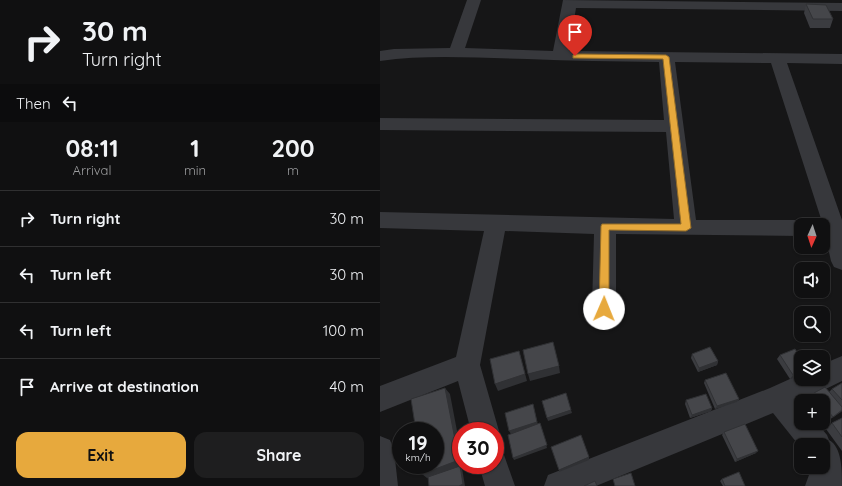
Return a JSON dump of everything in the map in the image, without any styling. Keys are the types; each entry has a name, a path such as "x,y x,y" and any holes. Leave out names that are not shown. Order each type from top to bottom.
{"street":[{"path":"456,52 474,0"},
{"path":"560,56 569,2 760,3 842,7"},
{"path":"380,56 394,54 456,52 560,56 778,60 842,59"},
{"path":"666,57 686,228"},
{"path":"778,60 825,218"},
{"path":"380,124 674,126"},
{"path":"380,220 686,228 794,228"},
{"path":"483,422 467,365 496,224"},
{"path":"604,309 605,226"},
{"path":"830,233 842,261"},
{"path":"380,399 467,365"},
{"path":"830,374 842,368"},
{"path":"559,486 778,398 803,386"},
{"path":"778,398 811,438"},
{"path":"380,450 383,486"},
{"path":"497,474 500,486"}],"building":[{"path":"806,4 826,5 833,19 813,19"},
{"path":"553,342 559,366 528,374 523,350"},
{"path":"710,347 718,361 699,368 692,354"},
{"path":"795,349 794,375 793,375 780,355"},
{"path":"519,351 525,374 495,384 490,359"},
{"path":"726,373 739,399 717,406 705,380"},
{"path":"842,383 842,400 832,389"},
{"path":"825,387 842,407 842,410 833,417 830,413 830,394 814,393"},
{"path":"445,388 452,424 452,463 444,466 444,422 415,422 411,399"},
{"path":"566,393 571,410 547,418 542,401"},
{"path":"706,394 712,408 692,415 686,400"},
{"path":"533,404 537,422 509,431 505,413"},
{"path":"842,418 842,437 832,423"},
{"path":"540,423 547,445 513,458 508,435"},
{"path":"745,424 758,451 737,459 724,432"},
{"path":"581,435 589,457 559,470 551,447"},
{"path":"452,469 452,474 461,474 463,484 459,486 429,486 428,477 437,474 444,474 444,472"},
{"path":"739,472 745,486 725,486 722,479"},
{"path":"631,473 635,486 615,486 613,479"},
{"path":"595,481 597,486 584,486"}],"route":[{"path":"575,56 666,57 686,228 605,226 604,309"}]}
